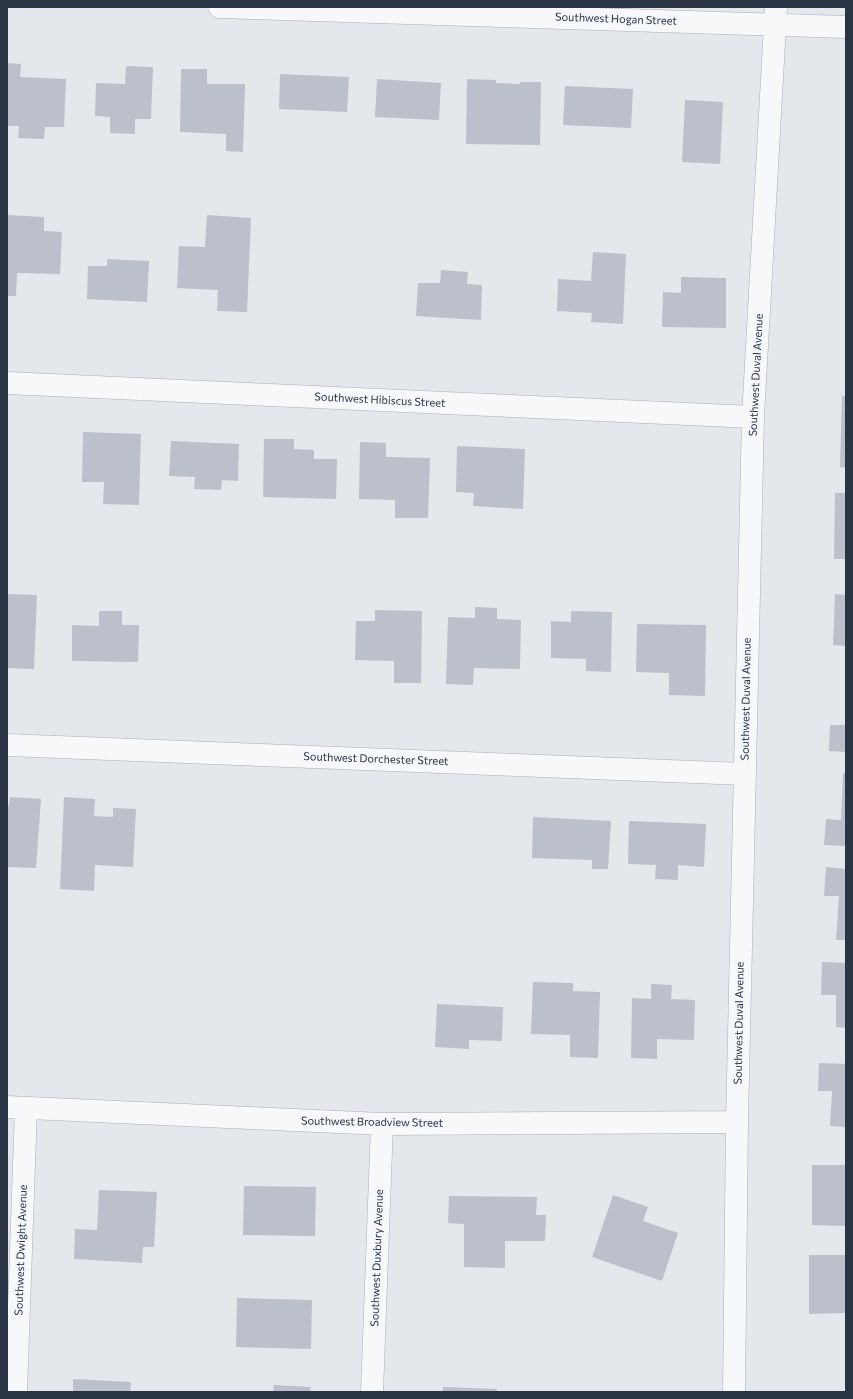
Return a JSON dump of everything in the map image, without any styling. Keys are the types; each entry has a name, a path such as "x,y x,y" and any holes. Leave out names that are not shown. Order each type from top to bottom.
{"street":[{"name":"Southwest Hogan Street","path":"219,7 776,15 846,27"},
{"name":"Southwest Duval Avenue","path":"734,1392 737,1122 753,417 776,15"},
{"name":"Southwest Hibiscus Street","path":"7,383 753,417"},
{"name":"Southwest Dorchester Street","path":"7,745 745,774"},
{"name":"Southwest Broadview Street","path":"16,1108 382,1124 737,1122"},
{"name":"Southwest Dwight Avenue","path":"16,1108 16,1392"},
{"name":"Southwest Duxbury Avenue","path":"372,1392 382,1124"}],"building":[{"path":"7,63 21,64 20,77 66,79 64,127 45,127 44,139 18,138 19,126 7,126"},
{"path":"126,66 153,67 151,119 135,119 135,134 110,133 110,117 95,116 96,83 125,84"},
{"path":"181,69 207,69 207,84 245,84 243,152 226,151 226,134 180,132"},
{"path":"280,74 349,77 347,112 279,109"},
{"path":"377,79 441,83 439,120 375,117"},
{"path":"467,79 496,80 496,83 520,84 520,82 541,82 540,145 466,144"},
{"path":"565,86 633,89 631,128 563,125"},
{"path":"685,100 723,102 720,164 682,162"},
{"path":"7,215 44,217 44,231 62,232 60,274 17,273 16,296 7,296"},
{"path":"207,215 251,218 247,312 217,311 218,290 177,288 179,246 205,247"},
{"path":"593,252 626,254 623,324 591,322 592,313 557,311 558,279 591,281"},
{"path":"107,259 149,261 147,302 87,299 88,266 107,266"},
{"path":"441,270 468,272 467,284 482,285 481,320 416,316 418,283 440,283"},
{"path":"681,277 726,278 726,328 662,327 663,292 681,293"},
{"path":"842,396 846,396 846,468 840,467"},
{"path":"83,432 141,434 139,505 103,504 104,482 82,482"},
{"path":"264,439 294,439 294,449 314,450 314,459 337,459 336,499 263,497"},
{"path":"171,441 239,444 238,481 222,480 221,490 194,489 195,477 169,476"},
{"path":"360,442 386,443 386,457 430,458 428,518 395,518 395,500 359,499"},
{"path":"457,446 525,449 523,509 473,506 474,493 456,492"},
{"path":"835,493 846,493 846,559 834,559"},
{"path":"7,594 37,595 34,669 7,668"},
{"path":"835,594 846,595 846,646 833,645"},
{"path":"475,607 497,608 497,619 521,620 520,669 474,668 473,685 446,684 448,617 475,618"},
{"path":"375,610 422,611 421,683 394,683 394,661 355,660 356,621 375,621"},
{"path":"99,611 122,611 122,625 139,625 138,662 72,661 72,625 99,626"},
{"path":"571,611 612,612 611,672 586,671 586,659 551,658 551,621 571,622"},
{"path":"637,624 706,625 705,696 669,695 669,673 636,672"},
{"path":"845,721 846,752 829,751 830,725 845,725"},
{"path":"843,773 846,773 846,846 824,845 826,819 841,820"},
{"path":"10,797 41,799 36,868 7,867 7,805 9,806"},
{"path":"64,797 95,799 94,816 113,817 113,808 136,809 133,867 95,865 94,891 60,889"},
{"path":"533,817 611,821 608,869 592,869 592,860 532,858"},
{"path":"629,821 706,824 704,867 678,865 678,880 655,879 656,865 628,864"},
{"path":"826,867 846,869 846,940 836,940 839,896 824,896"},
{"path":"822,962 846,963 846,1028 836,1027 836,995 821,995"},
{"path":"533,982 573,983 573,991 600,992 598,1058 570,1057 570,1035 531,1034"},
{"path":"651,984 672,985 671,999 695,1000 694,1040 657,1039 657,1059 631,1058 632,998 651,999"},
{"path":"437,1004 503,1007 502,1041 469,1040 469,1049 435,1047"},
{"path":"819,1063 846,1064 846,1127 830,1126 832,1091 818,1091"},
{"path":"812,1165 846,1165 846,1226 812,1225"},
{"path":"244,1186 316,1187 315,1236 243,1235"},
{"path":"99,1190 157,1192 154,1247 143,1247 142,1263 74,1259 75,1229 97,1230"},
{"path":"613,1195 648,1207 643,1221 678,1233 662,1281 592,1257"},
{"path":"449,1196 537,1197 536,1215 546,1215 545,1241 505,1241 505,1268 464,1267 464,1224 448,1223"},
{"path":"809,1255 846,1255 845,1313 809,1314"},
{"path":"237,1298 312,1300 311,1349 236,1347"},
{"path":"73,1379 131,1382 130,1392 73,1392"},
{"path":"274,1385 311,1387 310,1392 273,1392"},
{"path":"443,1387 497,1389 497,1392 443,1392"}]}
